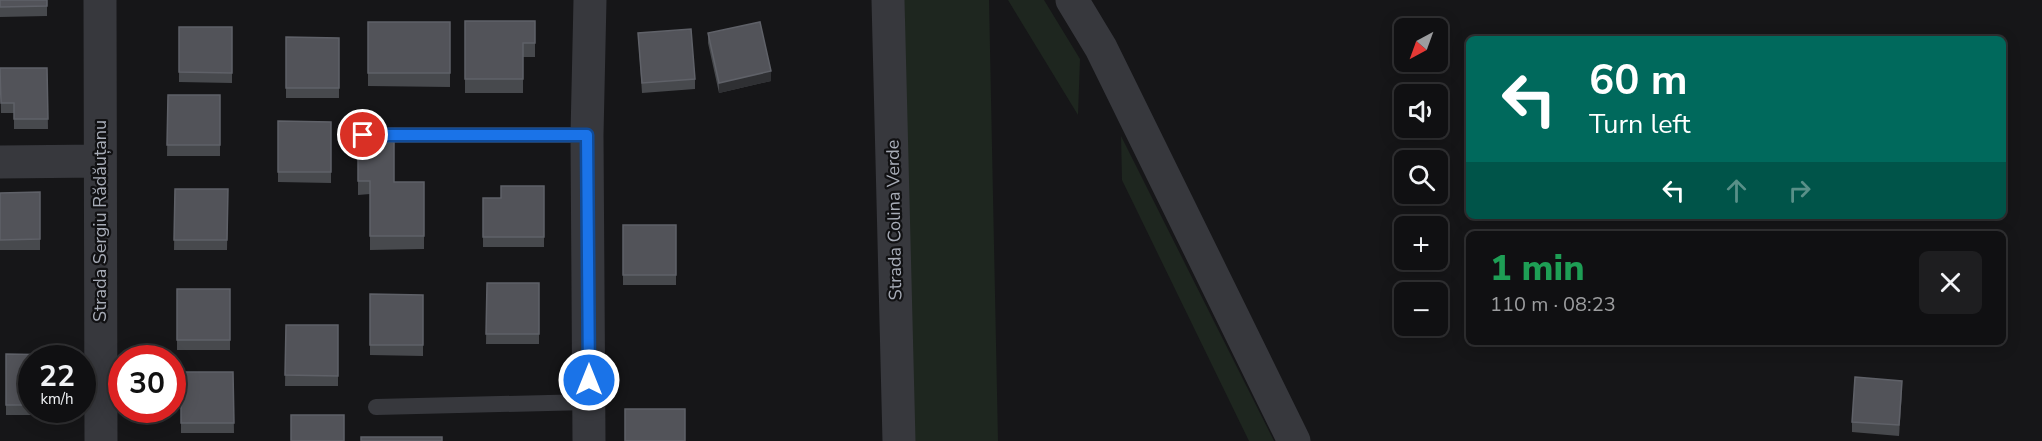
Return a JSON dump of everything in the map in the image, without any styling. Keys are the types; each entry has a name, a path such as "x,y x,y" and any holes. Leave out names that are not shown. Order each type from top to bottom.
{"street":[{"name":"Strada Sergiu Rădăuțanu","path":"100,0 100,441"},
{"path":"589,441 587,135 590,0"},
{"name":"Strada Colina Verde","path":"888,0 899,441"},
{"path":"1072,0 1101,48 1294,441"},
{"path":"0,162 100,161"}],"lane":[{"path":"363,135 587,135"},
{"path":"376,407 589,402"}],"shaded area":[{"path":"904,0 989,0 998,441 913,441"},
{"path":"1008,0 1044,0 1080,59 1078,115"},
{"path":"1121,136 1274,441 1249,441 1122,180"}],"building":[{"path":"0,0 47,0 47,6 0,7"},
{"path":"465,21 535,21 535,43 523,43 523,79 465,79"},
{"path":"368,22 450,22 450,73 368,73"},
{"path":"760,22 771,71 719,83 708,33"},
{"path":"179,27 232,27 232,73 179,72"},
{"path":"691,29 695,79 642,83 638,33"},
{"path":"286,37 339,38 339,88 286,88"},
{"path":"0,68 47,68 48,119 14,119 14,103 1,103"},
{"path":"168,95 220,95 220,145 167,145"},
{"path":"278,121 331,122 331,172 278,172"},
{"path":"358,142 394,142 394,182 424,182 424,236 370,236 370,181 358,181"},
{"path":"501,186 544,186 544,237 483,237 483,198 501,198"},
{"path":"175,189 228,189 227,240 174,240"},
{"path":"40,192 40,239 0,240 0,193"},
{"path":"623,225 676,225 676,275 623,275"},
{"path":"487,283 539,283 539,334 486,334"},
{"path":"177,289 230,289 230,340 177,340"},
{"path":"370,294 423,295 423,345 370,345"},
{"path":"286,325 338,325 338,376 285,375"},
{"path":"6,354 18,354 18,405 6,405"},
{"path":"186,372 233,372 234,423 186,423"},
{"path":"1855,377 1902,381 1899,425 1852,422"},
{"path":"625,409 685,409 685,441 625,441"},
{"path":"291,415 344,415 344,441 291,441"},
{"path":"361,437 442,437 442,441 361,441"}],"route":[{"path":"363,135 587,135 589,380"}]}
